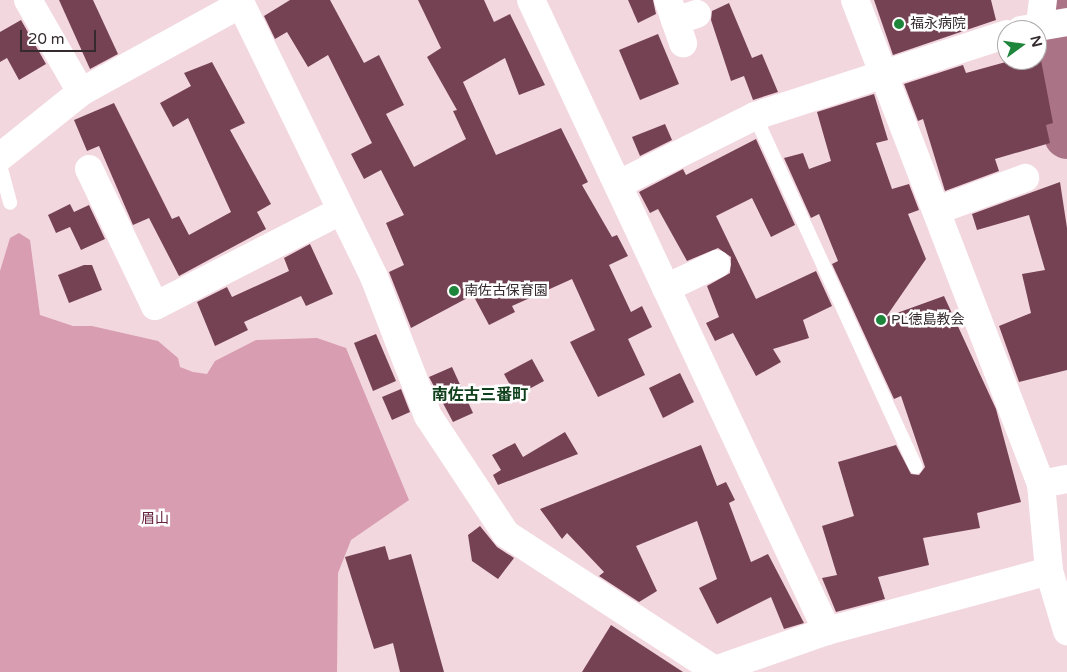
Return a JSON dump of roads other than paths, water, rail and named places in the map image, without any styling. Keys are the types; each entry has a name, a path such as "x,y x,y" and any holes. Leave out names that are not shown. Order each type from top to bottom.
{"street":[{"path":"28,0 81,92"},
{"path":"855,0 938,210 1041,484 1049,571 1067,631"},
{"path":"0,156 81,92 240,2 374,277 428,416 506,534 713,671 827,631 1049,571"},
{"path":"538,2 666,288 827,631"},
{"path":"619,184 755,116 997,37"},
{"path":"89,169 155,306 341,210"},
{"path":"938,210 1025,178"},
{"path":"666,288 717,264"},
{"path":"1041,484 1067,479"}],"lane":[{"path":"755,116 916,467"},
{"path":"0,165 10,203"}],"waterway":[{"path":"1054,0 1052,33 1067,136"}],"place":[{"name":"福永病院","path":"899,24"},
{"name":"南佐古保育園","path":"454,291"},
{"name":"PL徳島教会","path":"881,320"}],"district":[{"name":"南佐古三番町","path":"480,395"}],"park label":[{"name":"眉山","path":"155,519"}]}
